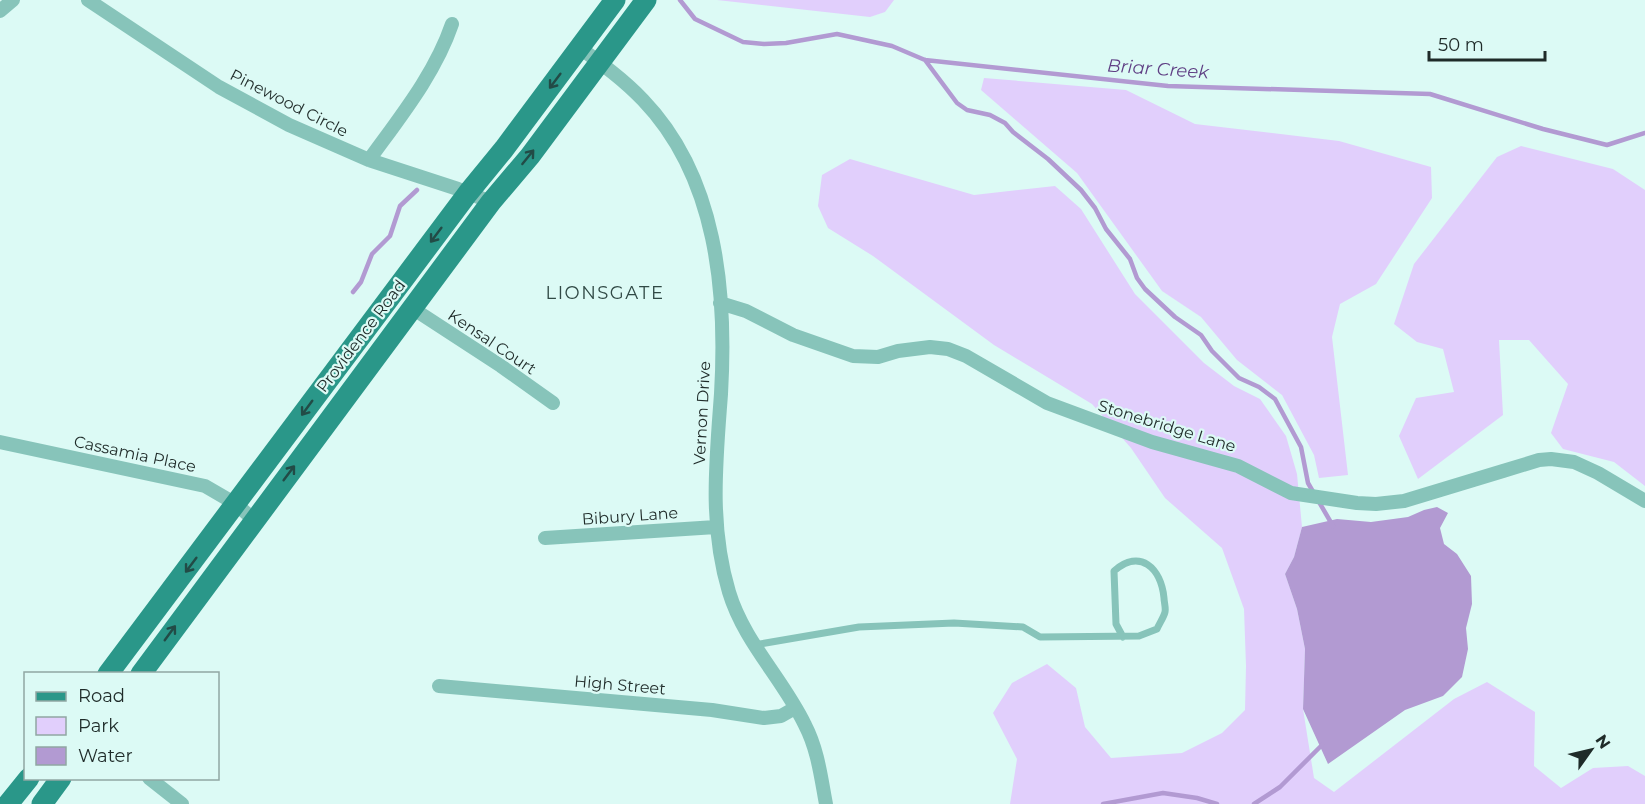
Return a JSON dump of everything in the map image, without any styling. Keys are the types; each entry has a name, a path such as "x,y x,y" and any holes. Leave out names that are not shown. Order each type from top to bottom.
{"main road":[{"name":"Providence Road","path":"110,672 615,0"},
{"name":"Providence Road","path":"142,672 491,202 530,156 646,0"},
{"path":"8,804 27,780"},
{"path":"42,804 60,780"}],"street":[{"path":"0,11 13,0"},
{"name":"Pinewood Circle","path":"88,0 219,87 290,125 369,160 491,202"},
{"path":"369,160 417,93 444,47 452,24"},
{"name":"Vernon Drive","path":"580,48 600,62 644,101 664,125 687,162 700,194 711,234 720,303 721,390 715,477 719,551 729,593 738,615 754,645 806,726 814,747 826,804"},
{"name":"Stonebridge Lane","path":"720,303 746,311 793,335 853,356 878,357 898,351 930,347 948,349 966,356 1057,407 1152,442 1238,466 1278,488 1297,494 1329,500 1376,504 1404,501 1539,460 1551,459 1574,462 1598,473 1645,501"},
{"name":"Kensal Court","path":"412,308 553,403"},
{"name":"Cassamia Place","path":"0,442 205,486 236,504 254,520"},
{"name":"Bibury Lane","path":"545,538 716,526"},
{"name":"High Street","path":"439,686 712,710 764,718 782,716 795,708"},
{"path":"151,780 182,804"}],"lane":[{"path":"754,645 859,627 954,623 1023,627 1040,637 1123,637 1139,636 1156,629 1165,612 1163,591 1157,573 1148,564 1136,561 1124,563 1114,571 1116,624 1123,637"}],"green space":[{"path":"717,0 894,0 885,12 870,17"},
{"path":"984,78 1126,90 1195,124 1339,141 1431,167 1432,198 1376,284 1340,304 1332,337 1348,475 1319,478 1314,455 1282,395 1237,360 1201,317 1162,291 1077,173 981,90"},
{"path":"1521,146 1613,169 1645,190 1645,486 1614,462 1563,449 1551,433 1568,384 1529,340 1499,340 1503,415 1418,479 1399,436 1416,398 1454,392 1443,349 1417,342 1394,324 1414,264 1497,157"},
{"path":"850,159 974,195 1055,186 1081,209 1135,294 1204,363 1234,386 1260,399 1286,436 1297,474 1302,527 1294,557 1285,574 1297,609 1305,649 1303,709 1314,778 1334,792 1454,699 1487,682 1535,712 1534,766 1561,788 1593,768 1628,766 1645,776 1645,804 1010,804 1017,759 993,713 1012,683 1047,664 1076,688 1085,727 1111,758 1182,753 1222,733 1245,710 1244,609 1222,548 1165,498 1131,448 1092,404 994,345 873,256 828,228 818,206 822,175"}],"water":[{"path":"1437,507 1448,513 1440,528 1444,544 1457,554 1471,576 1472,604 1466,628 1468,649 1462,677 1443,696 1405,710 1328,764 1303,709 1305,649 1297,609 1285,574 1294,557 1302,527 1337,519 1371,522 1408,517"}],"waterway":[{"name":"Briar Creek","path":"680,0 695,19 743,42 786,43 837,34 892,46 925,60 1168,86 1430,94 1543,129 1607,145 1645,133"},
{"path":"925,60 957,103 967,110 990,115 1005,123 1081,190 1095,208 1106,229 1130,259 1137,278 1145,289 1175,317 1201,335 1212,351 1239,378 1259,387 1275,399 1301,447 1308,483 1333,526"},
{"path":"353,292 361,282 372,254 390,236 400,206 417,190"},
{"path":"1254,804 1280,787 1322,745"},
{"path":"1103,804 1163,793 1197,798 1217,804"}],"district":[{"name":"LIONSGATE","path":"605,293"}]}
